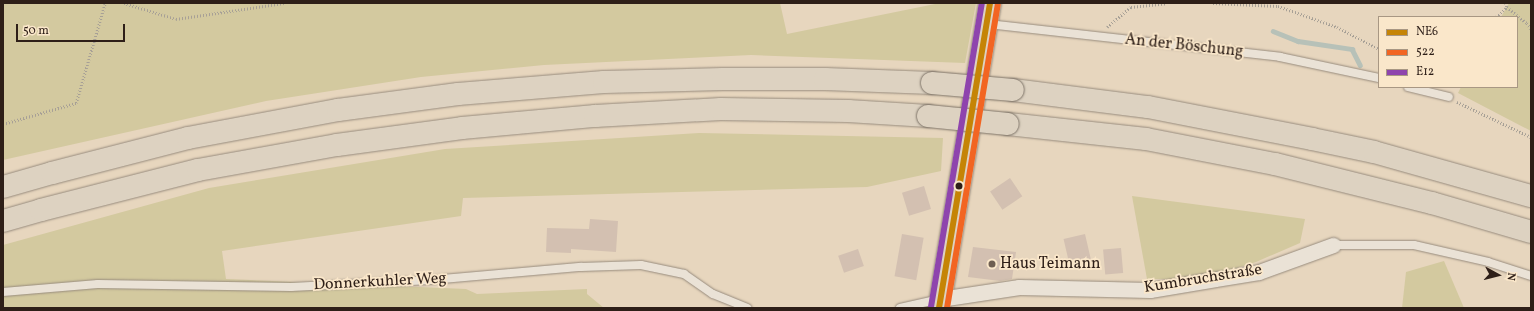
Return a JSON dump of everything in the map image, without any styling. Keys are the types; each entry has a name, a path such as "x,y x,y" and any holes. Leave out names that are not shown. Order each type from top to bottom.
{"main road":[{"path":"939,303 990,3"},
{"path":"3,187 188,138 338,110 458,94 604,82 723,78 825,79 932,83 1013,90 1148,107 1374,152 1526,194"},
{"path":"3,222 41,210 198,170 337,145 462,128 595,116 721,109 848,111 928,116 1146,139 1275,164 1432,203 1531,232"},
{"path":"1499,222 1531,240"}],"street":[{"name":"Kumbruchstraße","path":"939,303 1019,287 1150,290 1259,272 1333,245"}],"lane":[{"name":"An der Böschung","path":"987,24 1280,57 1378,78"},
{"path":"1412,88 1449,97"},
{"name":"Kumbruchstraße","path":"1333,245 1414,245 1488,262 1531,276"},
{"name":"Donnerkuhler Weg","path":"3,292 98,284 291,286 431,280 581,267 640,264 684,274 713,294 747,308"},
{"path":"900,308 939,303"}],"path":[{"path":"3,124 76,103 105,3"},
{"path":"124,3 176,19 284,3"},
{"path":"1095,36 1131,7 1167,3"},
{"path":"1213,3 1278,6 1336,27 1378,48"},
{"path":"1506,3 1507,8 1527,22 1531,29"},
{"path":"1497,16 1507,8"},
{"path":"1449,97 1462,105 1531,137"}],"shaded area":[{"path":"3,3 780,3 787,34 940,3 976,3 965,63 751,55 544,65 421,77 266,101 3,160"},
{"path":"1509,3 1531,3 1531,131 1458,93 1460,88 1518,88 1518,16 1502,16"},
{"path":"699,133 943,138 941,171 867,187 463,198 461,216 222,251 226,279 466,289 477,294 587,289 587,294 604,308 3,308 3,245 209,188 445,149"},
{"path":"1132,196 1305,219 1300,243 1256,262 1214,275 1175,279 1147,279"},
{"path":"1444,261 1464,308 1402,308 1406,272"}],"building":[{"path":"1010,178 1022,196 1002,210 990,191"},
{"path":"924,186 931,209 909,216 902,193"},
{"path":"590,219 618,221 616,252 571,249 571,253 546,252 547,228 589,229"},
{"path":"902,234 924,238 916,280 895,276"},
{"path":"1085,234 1091,260 1070,265 1064,239"},
{"name":"Haus Teimann","path":"973,247 1016,252 1012,279 1000,281 968,277"},
{"path":"1121,248 1123,273 1105,274 1103,250"},
{"path":"858,249 864,266 844,273 838,256"}],"waterway":[{"path":"1273,31 1298,41 1352,49 1360,65"}],"transit line":[{"name":"E12","path":"931,307 982,3"},
{"name":"NE6","path":"939,308 990,3"},
{"name":"522","path":"947,308 998,4"}],"place":[{"name":"Haus Teimann","path":"992,264"}]}
